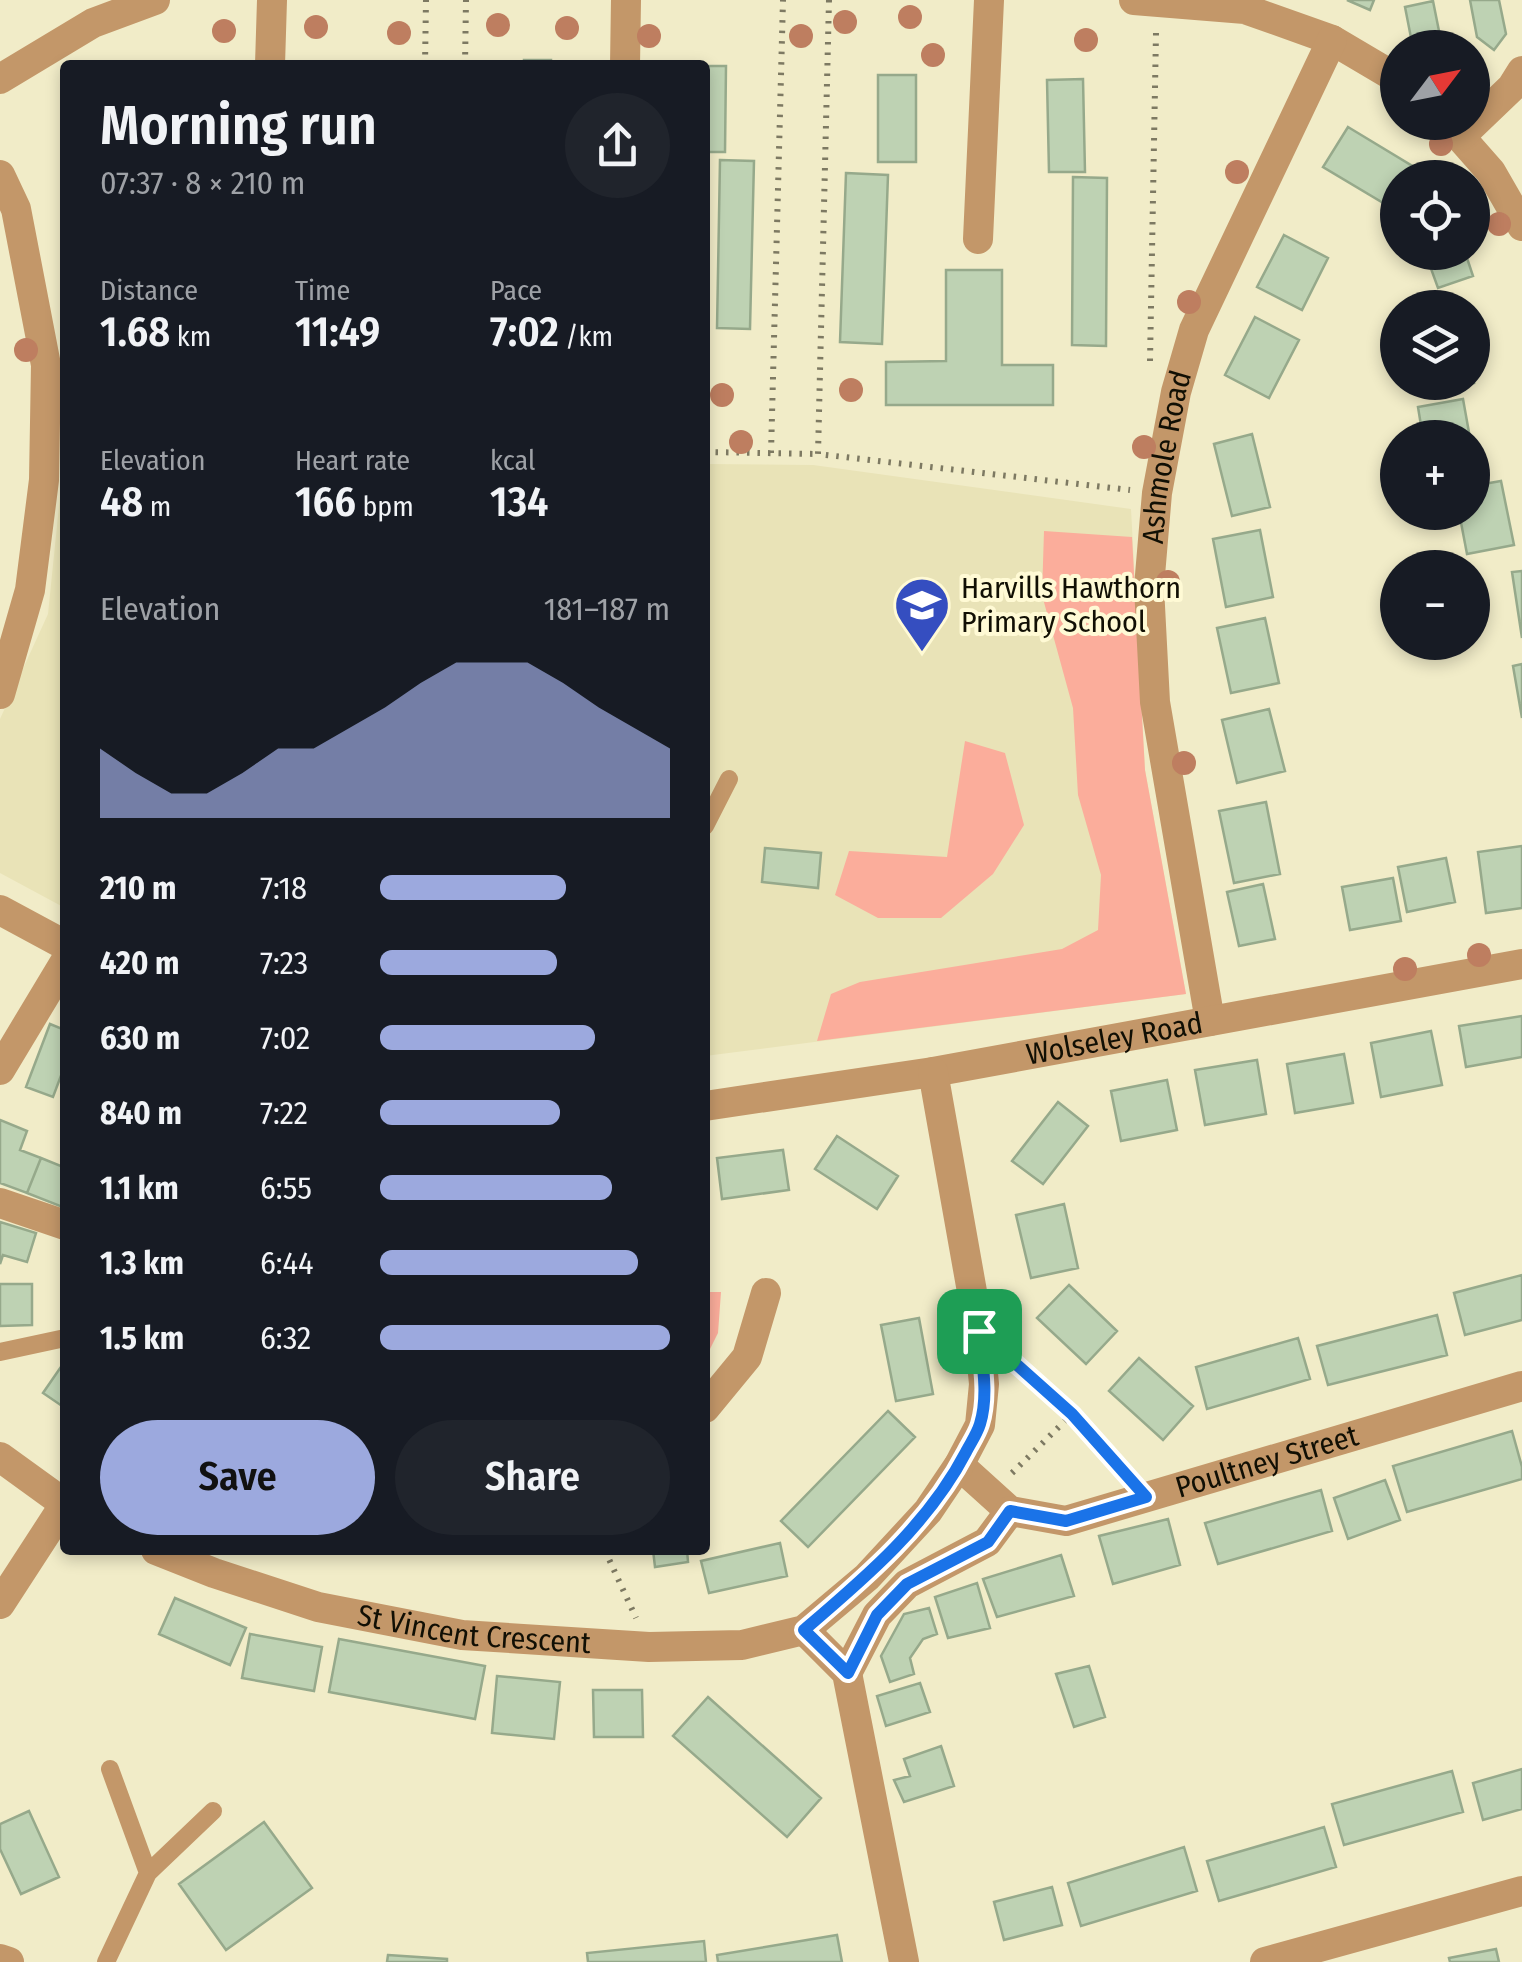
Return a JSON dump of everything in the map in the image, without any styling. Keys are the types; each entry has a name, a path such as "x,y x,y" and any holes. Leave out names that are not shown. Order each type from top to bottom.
{"street":[{"path":"270,60 272,0"},
{"path":"626,0 626,60"},
{"path":"978,239 989,0"},
{"path":"0,79 94,22 149,1"},
{"path":"1145,1 1245,9 1332,40 1380,68"},
{"name":"Ashmole Road","path":"1210,1021 1156,702 1149,588 1158,493 1176,392 1194,330 1332,40"},
{"path":"1490,103 1512,87 1522,70"},
{"path":"1464,140 1492,172 1522,226"},
{"path":"0,175 16,209 46,366 44,480 30,590 0,694"},
{"path":"0,910 60,942"},
{"name":"Wolseley Road","path":"710,1105 934,1072 1522,964"},
{"path":"0,1070 60,970"},
{"name":"St Vincent Crescent","path":"169,1555 318,1607 462,1634 649,1647 742,1645 804,1630 867,1577 928,1511 959,1465 980,1424 984,1384 979,1331 934,1072"},
{"path":"0,1204 60,1222"},
{"path":"710,1402 748,1356 766,1293"},
{"name":"Poultney Street","path":"1001,1503 1066,1521 1522,1386"},
{"path":"0,1457 60,1500"},
{"path":"848,1673 877,1615 907,1584 988,1542 1001,1503 959,1465"},
{"path":"0,1604 60,1512"},
{"path":"804,1630 848,1673 904,1962"},
{"path":"1265,1962 1522,1891"},
{"path":"0,1959 9,1962"}],"lane":[{"path":"710,816 729,779"},
{"path":"0,1352 60,1339"},
{"path":"110,1769 148,1873"},
{"path":"106,1962 148,1873 213,1811"}],"path":[{"path":"425,60 426,0"},
{"path":"466,0 466,60"},
{"path":"771,453 782,0"},
{"path":"818,454 829,0"},
{"path":"1145,1 1150,364 1176,392"},
{"path":"710,452 818,454 1158,493"},
{"path":"979,1331 1072,1414 1146,1497"},
{"path":"1001,1503 1072,1414"},
{"path":"608,1555 649,1647"}],"shaded area":[{"name":"Harvills Hawthorn Primary School","path":"710,464 813,465 1131,509 1145,770 1186,994 710,1055"},
{"path":"60,497 60,905 0,873 0,719 48,614"},
{"path":"1044,531 1132,537 1145,770 1186,994 817,1041 831,994 860,982 1062,949 1098,930 1101,875 1078,795 1073,708 1042,595"},
{"path":"965,741 1005,753 1024,825 993,874 941,918 878,918 835,895 849,851 947,857"},
{"path":"710,1292 721,1292 718,1333 710,1349"}],"building":[{"path":"1347,0 1374,0 1370,10"},
{"path":"1470,0 1499,0 1506,34 1494,50 1490,47 1490,30 1476,30"},
{"path":"1433,1 1439,30 1409,30 1405,7"},
{"path":"710,66 726,66 725,152 710,152"},
{"path":"878,75 916,75 916,162 878,162"},
{"path":"1083,79 1085,172 1049,172 1047,80"},
{"path":"1348,127 1402,160 1380,160 1380,201 1323,167"},
{"path":"720,160 754,161 750,329 717,328"},
{"path":"846,173 888,175 882,344 840,342"},
{"path":"1073,177 1107,178 1106,346 1072,345"},
{"path":"1284,235 1328,258 1302,310 1257,287"},
{"path":"946,270 1002,270 1002,365 1053,365 1053,405 886,405 886,362 946,361"},
{"path":"1432,270 1471,270 1473,276 1438,288"},
{"path":"1255,317 1299,340 1269,398 1225,375"},
{"path":"1463,400 1467,420 1420,420 1418,407"},
{"path":"1252,434 1270,507 1232,516 1214,444"},
{"path":"1501,481 1514,545 1466,550 1462,530 1490,530 1490,483"},
{"path":"1260,530 1273,597 1226,607 1213,539"},
{"path":"1522,571 1522,638 1512,572"},
{"path":"1265,618 1279,683 1231,693 1217,628"},
{"path":"1522,664 1522,718 1513,666"},
{"path":"1269,709 1285,771 1237,783 1222,720"},
{"path":"1266,802 1280,874 1234,883 1219,811"},
{"path":"1522,846 1522,908 1486,913 1478,852"},
{"path":"765,848 821,853 818,888 762,882"},
{"path":"1446,858 1455,902 1407,912 1398,867"},
{"path":"1393,878 1401,921 1350,930 1342,887"},
{"path":"1263,884 1275,939 1239,946 1227,892"},
{"path":"1522,1016 1522,1057 1466,1067 1459,1026"},
{"path":"50,1024 60,1028 60,1078 53,1097 26,1087"},
{"path":"1431,1031 1442,1085 1381,1097 1371,1043"},
{"path":"1344,1054 1353,1103 1295,1113 1287,1064"},
{"path":"1257,1060 1266,1114 1205,1125 1195,1070"},
{"path":"1167,1080 1177,1130 1121,1141 1111,1091"},
{"path":"1058,1102 1088,1126 1043,1184 1012,1161"},
{"path":"0,1120 27,1131 20,1150 41,1158 27,1193 0,1183"},
{"path":"837,1136 898,1176 877,1209 815,1169"},
{"path":"783,1150 789,1190 722,1199 717,1158"},
{"path":"41,1158 60,1166 60,1206 27,1193"},
{"path":"1064,1204 1078,1268 1031,1278 1016,1215"},
{"path":"0,1222 36,1233 27,1262 3,1255 0,1264"},
{"path":"1522,1275 1522,1320 1465,1335 1454,1293"},
{"path":"0,1284 32,1284 32,1325 0,1326"},
{"path":"1069,1285 1117,1331 1086,1364 1037,1318"},
{"path":"1437,1315 1447,1355 1328,1385 1317,1346"},
{"path":"919,1318 933,1394 896,1401 881,1325"},
{"path":"1298,1338 1310,1379 1207,1409 1196,1367"},
{"path":"1139,1358 1193,1406 1163,1440 1109,1391"},
{"path":"60,1368 60,1405 43,1393"},
{"path":"888,1411 915,1437 808,1547 781,1521"},
{"path":"1512,1431 1522,1479 1407,1512 1393,1466"},
{"path":"1385,1480 1400,1520 1348,1539 1334,1498"},
{"path":"1321,1490 1332,1531 1218,1564 1205,1523"},
{"path":"1168,1519 1180,1565 1113,1584 1099,1536"},
{"path":"780,1543 787,1576 709,1593 701,1561"},
{"path":"654,1555 687,1555 688,1562 655,1567"},
{"path":"1061,1555 1074,1596 997,1617 983,1579"},
{"path":"977,1583 990,1628 948,1638 935,1597"},
{"path":"175,1598 246,1628 230,1665 159,1634"},
{"path":"929,1608 937,1634 923,1639 910,1658 914,1674 890,1682 881,1656 904,1614"},
{"path":"250,1634 322,1647 314,1691 242,1678"},
{"path":"339,1639 485,1666 475,1719 329,1692"},
{"path":"1089,1666 1105,1717 1074,1727 1056,1674"},
{"path":"497,1676 560,1682 554,1739 492,1733"},
{"path":"920,1683 930,1712 886,1726 877,1696"},
{"path":"593,1690 642,1690 643,1737 594,1737"},
{"path":"708,1697 821,1798 787,1837 673,1736"},
{"path":"941,1746 954,1786 904,1802 894,1780 910,1776 904,1759"},
{"path":"1522,1769 1522,1809 1483,1820 1473,1783"},
{"path":"1452,1771 1463,1812 1344,1845 1332,1804"},
{"path":"29,1811 59,1877 21,1894 0,1849 0,1824"},
{"path":"264,1822 312,1888 226,1950 179,1884"},
{"path":"1324,1827 1336,1867 1219,1901 1207,1861"},
{"path":"1184,1847 1197,1891 1081,1926 1068,1883"},
{"path":"1052,1887 1062,1925 1004,1940 994,1902"},
{"path":"837,1935 842,1962 718,1962 717,1955"},
{"path":"704,1941 706,1962 588,1962 587,1953"},
{"path":"1496,1949 1499,1962 1450,1962 1449,1958"},
{"path":"388,1955 447,1959 447,1962 387,1962"}],"place":[{"name":"Harvills Hawthorn Primary School","path":"922,654"}],"route":[{"path":"979,1331 1072,1414 1146,1497 1066,1521 1010,1511 988,1542 907,1584 877,1615 848,1673 804,1630 867,1577 928,1511 959,1465 980,1424 984,1384 979,1331"}]}
